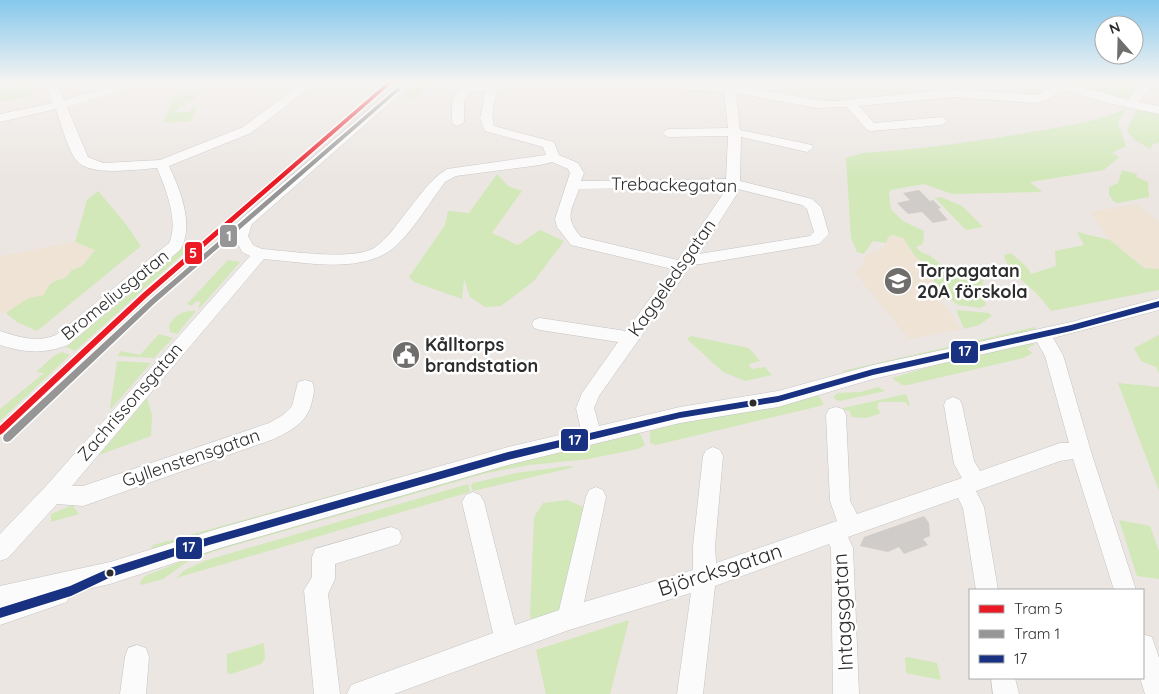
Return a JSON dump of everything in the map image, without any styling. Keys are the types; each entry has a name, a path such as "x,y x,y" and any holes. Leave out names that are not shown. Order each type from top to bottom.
{"street":[{"path":"0,118 23,113"},
{"path":"62,113 82,159 103,167 162,164 233,138 269,113"},
{"path":"370,113 247,221 241,232 241,240 247,248 260,254 347,260 368,256 378,252 393,240 440,179 452,172 540,161 553,157 573,166 577,173 562,219 564,227 576,241 685,262"},
{"path":"458,113 458,122"},
{"path":"488,113 486,120 489,128 549,144 553,157"},
{"name":"Kaggeledsgatan","path":"592,436 586,408 591,394 726,201 733,184 732,113"},
{"path":"860,113 872,127 942,121"},
{"path":"668,133 734,132 807,148"},
{"name":"Bromeliusgatan","path":"0,338 20,345 34,346 48,345 62,340 175,246 180,236 178,218 162,164"},
{"name":"Trebackegatan","path":"574,185 733,184 807,202 814,207 822,234 814,240 685,262"},
{"name":"Zachrissonsgatan","path":"0,550 52,494 260,254"},
{"path":"0,598 110,573 245,531 508,456 680,415 778,399 873,372 1041,334 1159,304"},
{"path":"540,324 630,338"},
{"path":"1041,334 1054,355 1081,450 1125,589"},
{"name":"Gyllenstensgatan","path":"52,494 82,496 267,432 290,422 296,417 304,403 305,386"},
{"path":"954,405 987,589"},
{"name":"Intagsgatan","path":"836,414 840,501 844,513 842,548 846,694"},
{"name":"Björcksgatan","path":"360,694 569,618 705,578 1060,452 1081,450"},
{"path":"690,694 705,578 704,546 713,456"},
{"path":"569,618 596,497"},
{"path":"472,502 508,640"},
{"path":"327,694 316,590 322,584 325,576 323,558 391,537"},
{"path":"0,613 70,591 110,573"},
{"path":"1144,649 1158,694"},
{"path":"133,694 137,657"},
{"path":"1003,679 1006,694"}],"shaded area":[{"path":"1136,204 1159,222 1159,269 1144,268 1110,240 1091,212"},
{"name":"Torpagatan 20A förskola","path":"893,235 903,238 915,256 931,269 936,288 948,298 940,302 948,309 961,329 909,339 855,273 865,262 863,257 881,249 888,237"},
{"path":"75,242 95,249 83,264 67,291 9,314 0,312 0,256"}],"green space":[{"path":"167,113 194,113 190,121 163,123"},
{"path":"1123,113 1118,123 1126,146 1112,153 1119,157 1104,170 1030,182 1042,192 952,194 924,184 890,190 891,209 903,221 924,231 923,244 916,247 920,251 931,256 956,274 974,277 981,269 998,266 1002,272 989,276 983,283 982,287 986,305 980,308 958,305 936,288 931,269 915,256 903,238 893,235 888,237 886,243 873,241 864,254 857,252 851,238 846,158 863,153 953,144 1052,129 1112,114"},
{"path":"1135,113 1159,113 1159,143 1153,144 1150,149 1135,140 1127,131"},
{"path":"1122,170 1137,174 1136,177 1148,182 1149,197 1118,203 1113,201 1109,194 1109,187 1118,183"},
{"path":"497,174 508,186 522,191 492,233 518,245 540,230 564,241 534,281 501,306 485,307 470,297 464,279 462,299 414,282 409,277 445,225 448,211 469,213"},
{"path":"98,191 125,223 141,246 37,331 17,322 7,312 29,298 44,295 50,285 55,281 66,278 72,270 82,266 95,250 75,242 87,200"},
{"path":"941,197 962,206 983,227 966,230 935,198"},
{"path":"1077,232 1110,240 1144,268 1159,269 1159,290 1051,311 1035,292 1012,271 1004,255 1011,253 1027,267 1031,274 1056,266 1055,251 1084,245"},
{"path":"194,244 75,351 66,347 169,261 183,246"},
{"path":"228,260 240,262 200,308 198,307 201,302 196,301 192,306 187,304"},
{"path":"956,310 989,313 992,316 979,325 964,329"},
{"path":"196,311 177,334 170,332 169,325 174,318 184,312"},
{"path":"1035,327 1036,329 842,371"},
{"path":"159,334 173,338 154,358 117,356 121,351 140,355"},
{"path":"1159,335 1159,373 1156,367 1141,361 1134,348"},
{"path":"691,336 749,348 760,361 749,364 751,369 765,367 772,375 745,381 723,372 687,339"},
{"path":"1032,343 1035,344 1027,349 1033,353 1023,358 908,385 902,385 892,378 953,360"},
{"path":"62,352 70,355 0,421 0,409 44,373 36,372 55,355"},
{"path":"117,361 151,363 111,409 110,408"},
{"path":"1118,383 1159,387 1159,490 1156,483"},
{"path":"878,387 885,391 840,401 833,397 838,393 861,392"},
{"path":"906,394 910,405 908,406 906,402 879,402 877,407 880,412 879,414 866,418 851,417 850,411 843,410 843,408"},
{"path":"819,396 824,405 656,445 650,443 650,431 698,418 746,412"},
{"path":"147,398 152,415 151,436 99,455"},
{"path":"638,433 641,435 645,445 638,449 588,459 530,465 487,473 215,551 187,562 163,579 141,585 140,582 145,576 215,548 491,469"},
{"path":"569,466 575,467 473,491 471,486 473,483 516,473"},
{"path":"428,469 426,471 150,550 153,545"},
{"path":"468,484 470,492 176,578 185,570 204,561"},
{"path":"567,500 588,509 559,614 533,624 530,615 534,517 543,503"},
{"path":"75,504 74,507 79,514 51,522 51,514"},
{"path":"1119,520 1150,526 1159,551 1159,579 1137,576"},
{"path":"629,620 610,694 546,694 536,650"},
{"path":"264,643 265,658 261,664 231,674 227,673 227,654"},
{"path":"905,658 937,663 941,680 906,673"}],"building":[{"path":"919,190 930,201 933,200 941,208 938,209 948,220 933,223 922,212 908,214 897,203 910,200 903,193"},
{"path":"924,516 929,523 930,536 923,539 928,545 904,554 899,547 888,552 860,546 864,537"}],"tram line":[{"name":"5","path":"0,431 145,295 355,113"},
{"name":"1","path":"7,438 152,302 371,113"}],"transit line":[{"name":"17","path":"0,613 71,591 110,573 209,541 508,456 680,415 778,399 873,372 1071,328 1159,304"}],"place":[{"name":"Torpagatan 20A förskola","path":"898,281"},
{"name":"Kålltorps brandstation","path":"406,355"}]}
